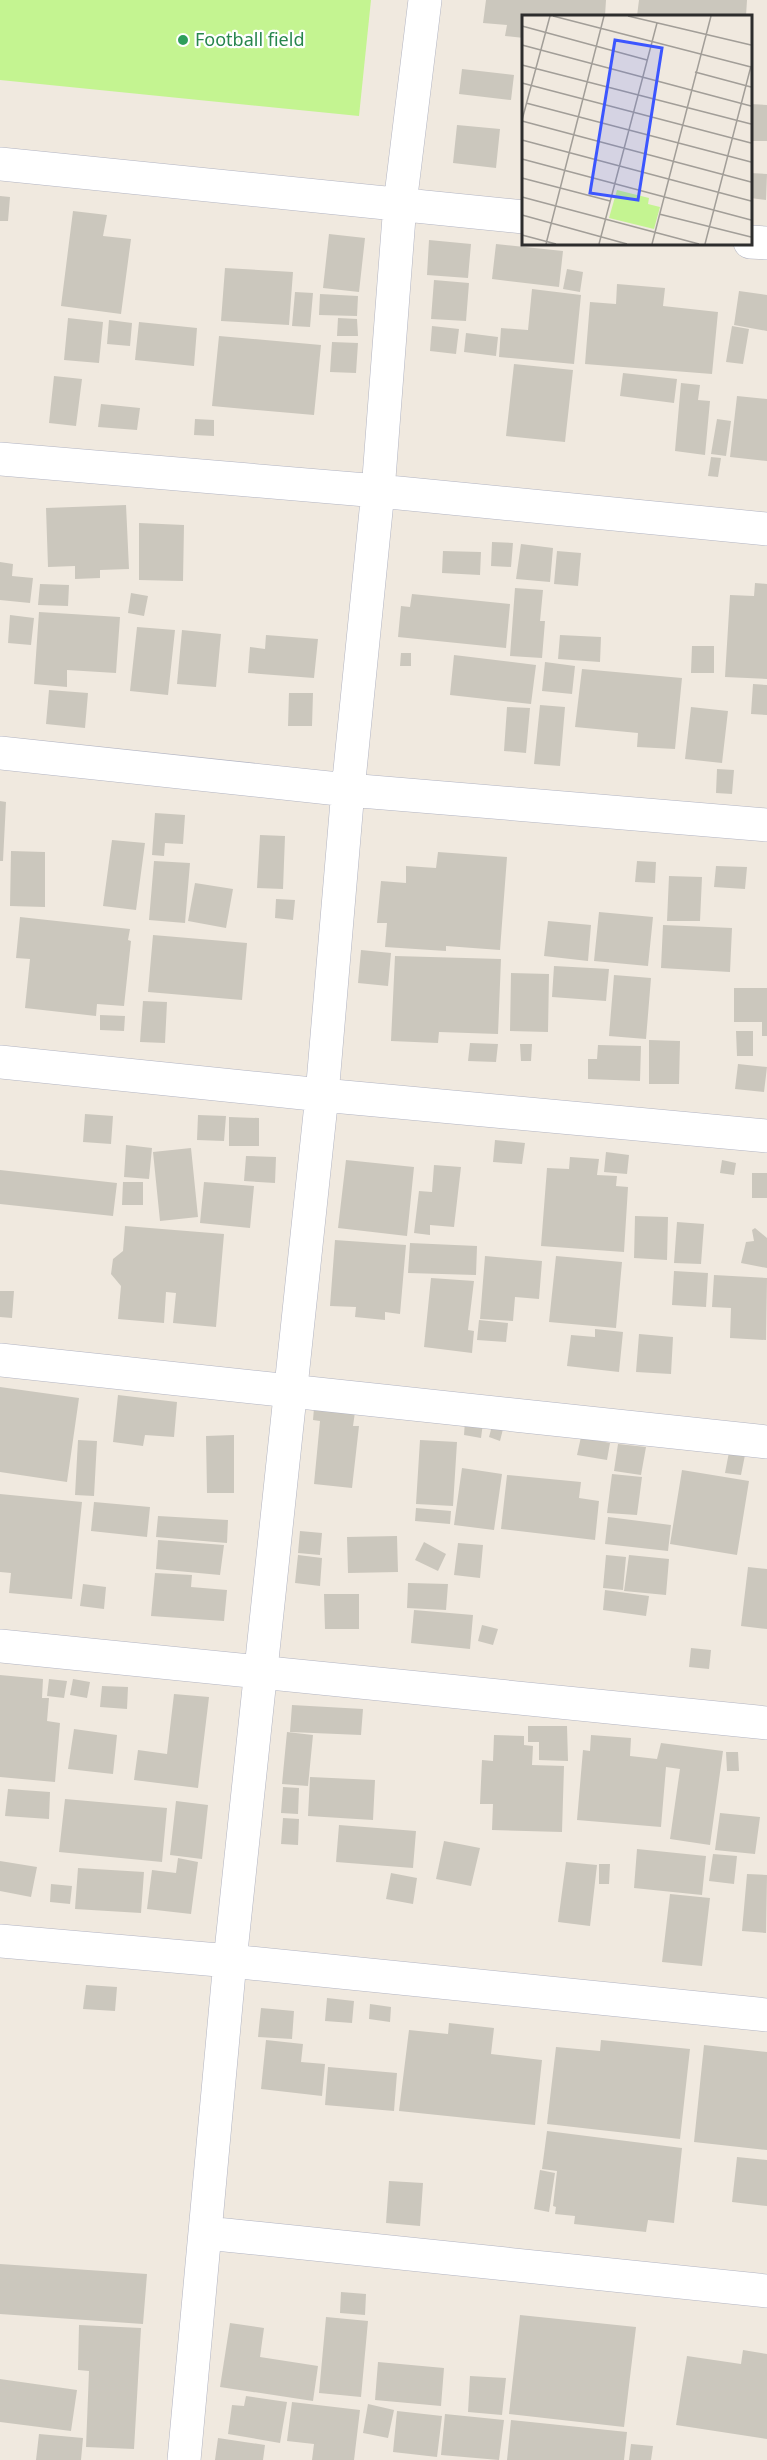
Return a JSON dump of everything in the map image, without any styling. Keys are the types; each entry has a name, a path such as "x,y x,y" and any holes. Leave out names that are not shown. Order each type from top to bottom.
{"street":[{"path":"184,2460 230,1961 322,1095 348,790 378,491 400,204 425,0"},
{"path":"0,164 522,218"},
{"path":"752,242 767,243"},
{"path":"0,459 378,491 767,529"},
{"path":"0,753 348,790 767,825"},
{"path":"0,1062 322,1095 767,1136"},
{"path":"0,1360 767,1442"},
{"path":"0,1646 767,1724"},
{"path":"0,1941 230,1961 767,2015"},
{"path":"206,2233 767,2290"}],"green space":[{"name":"Football field","path":"0,0 371,0 359,116 0,80"}],"building":[{"path":"486,0 606,0 605,15 522,15 522,38 505,36 507,25 483,23"},
{"path":"639,0 747,0 746,15 637,15"},
{"path":"462,69 514,75 511,100 459,94"},
{"path":"752,104 767,105 767,141 752,141"},
{"path":"457,125 500,129 496,168 453,163"},
{"path":"752,173 767,174 766,200 752,198"},
{"path":"0,196 10,197 8,221 0,221"},
{"path":"73,211 107,215 103,236 131,239 121,314 61,306"},
{"path":"329,234 365,238 359,292 323,288"},
{"path":"429,240 471,244 468,278 427,275"},
{"path":"496,244 563,251 559,287 492,279"},
{"path":"225,268 293,272 289,325 221,321"},
{"path":"567,269 583,272 580,292 563,289"},
{"path":"434,280 469,283 466,321 431,319"},
{"path":"617,284 665,288 663,306 718,312 712,374 585,364 590,302 616,304"},
{"path":"532,289 581,295 574,364 499,357 501,328 528,330"},
{"path":"739,291 767,295 767,331 734,325"},
{"path":"295,292 313,293 310,327 292,326"},
{"path":"320,294 358,296 357,316 319,315"},
{"path":"68,318 103,322 99,363 64,360"},
{"path":"338,318 357,319 358,336 337,336"},
{"path":"109,320 132,323 130,346 107,344"},
{"path":"139,322 197,328 194,366 135,360"},
{"path":"432,326 459,329 456,354 430,351"},
{"path":"732,326 749,329 743,364 726,362"},
{"path":"466,333 498,337 496,356 464,352"},
{"path":"219,336 321,345 314,415 212,406"},
{"path":"332,342 358,343 356,373 330,372"},
{"path":"514,364 573,370 565,442 506,436"},
{"path":"623,373 677,379 674,403 620,396"},
{"path":"54,376 82,379 76,426 49,423"},
{"path":"681,383 700,385 698,400 710,401 705,455 675,451"},
{"path":"737,396 767,399 767,461 730,457"},
{"path":"101,404 140,408 137,430 98,427"},
{"path":"195,419 214,420 214,436 194,435"},
{"path":"717,419 731,421 726,456 711,454"},
{"path":"711,457 721,458 718,477 708,476"},
{"path":"126,505 129,569 100,570 100,578 75,579 75,566 48,567 46,508"},
{"path":"139,523 184,525 183,581 139,580"},
{"path":"492,542 513,543 511,567 491,566"},
{"path":"521,544 553,548 550,582 516,579"},
{"path":"443,551 481,552 480,575 442,573"},
{"path":"557,551 581,553 578,586 554,584"},
{"path":"0,562 13,564 12,576 33,578 30,603 0,600"},
{"path":"755,583 767,584 767,679 725,677 730,595 754,596"},
{"path":"40,584 69,585 68,606 38,605"},
{"path":"515,588 543,590 540,621 545,621 542,658 510,656"},
{"path":"131,593 148,596 144,616 128,613"},
{"path":"412,594 510,604 506,648 398,637 401,606 410,607"},
{"path":"39,612 120,617 116,673 67,670 67,687 34,684"},
{"path":"10,615 34,618 31,645 8,643"},
{"path":"137,627 175,630 168,695 130,691"},
{"path":"182,630 221,634 216,687 177,684"},
{"path":"266,635 318,639 314,678 248,673 250,647 265,649"},
{"path":"560,635 601,637 600,662 558,659"},
{"path":"692,646 714,646 714,673 691,673"},
{"path":"401,653 411,653 411,666 400,666"},
{"path":"454,655 536,665 531,704 450,695"},
{"path":"545,662 575,666 572,694 542,691"},
{"path":"582,669 682,678 675,749 637,747 638,733 575,727"},
{"path":"753,684 767,685 767,715 751,714"},
{"path":"49,690 88,693 85,728 46,724"},
{"path":"289,693 313,693 312,726 288,726"},
{"path":"540,705 565,707 560,766 534,764"},
{"path":"507,707 530,708 526,753 504,751"},
{"path":"691,707 728,711 722,763 685,759"},
{"path":"717,769 734,770 732,794 716,793"},
{"path":"0,801 6,802 3,861 0,861"},
{"path":"155,813 185,815 183,844 165,843 164,856 152,855"},
{"path":"260,835 285,836 283,889 257,888"},
{"path":"112,840 145,843 136,910 103,906"},
{"path":"11,851 45,852 45,907 10,906"},
{"path":"438,852 507,857 500,950 446,946 446,951 385,947 387,923 377,923 381,881 406,883 406,866 436,868"},
{"path":"154,861 190,863 185,923 149,920"},
{"path":"637,861 656,862 655,883 635,882"},
{"path":"716,866 747,867 745,889 714,887"},
{"path":"669,876 702,877 700,921 667,921"},
{"path":"195,883 233,889 226,928 188,921"},
{"path":"276,899 295,900 293,920 275,918"},
{"path":"599,912 653,917 648,966 594,961"},
{"path":"20,917 130,929 128,940 131,941 124,1006 97,1004 96,1016 25,1008 30,959 16,958"},
{"path":"548,921 591,925 588,961 544,956"},
{"path":"663,925 732,928 730,972 661,968"},
{"path":"153,935 247,943 242,1000 148,992"},
{"path":"361,950 391,953 388,986 358,983"},
{"path":"395,956 501,959 498,1034 439,1032 438,1043 391,1041"},
{"path":"554,966 609,969 606,1001 552,997"},
{"path":"511,973 549,974 548,1032 510,1031"},
{"path":"614,975 651,978 646,1039 609,1036"},
{"path":"734,988 767,988 767,1036 762,1036 762,1022 734,1022"},
{"path":"143,1001 167,1002 165,1043 140,1042"},
{"path":"100,1015 125,1016 124,1031 100,1030"},
{"path":"736,1031 753,1031 753,1056 737,1056"},
{"path":"649,1040 680,1041 679,1084 649,1084"},
{"path":"470,1043 498,1044 496,1062 468,1061"},
{"path":"520,1044 532,1044 531,1061 521,1061"},
{"path":"598,1045 641,1046 640,1081 588,1079 588,1059 597,1059"},
{"path":"738,1064 767,1067 764,1092 735,1089"},
{"path":"85,1114 113,1116 111,1144 83,1142"},
{"path":"198,1115 226,1116 224,1141 197,1140"},
{"path":"229,1117 259,1118 259,1146 229,1146"},
{"path":"495,1140 525,1143 522,1164 493,1162"},
{"path":"126,1145 152,1148 149,1179 124,1177"},
{"path":"191,1148 198,1217 160,1221 153,1152"},
{"path":"606,1152 629,1155 627,1174 604,1172"},
{"path":"246,1156 276,1157 275,1183 244,1181"},
{"path":"570,1157 599,1159 597,1175 617,1176 616,1186 628,1187 624,1252 541,1246 547,1168 569,1169"},
{"path":"346,1160 414,1167 407,1236 338,1228"},
{"path":"722,1160 736,1163 734,1175 720,1173"},
{"path":"434,1165 461,1167 454,1227 430,1225 430,1235 414,1233 419,1191 432,1192"},
{"path":"0,1170 117,1183 113,1216 0,1204"},
{"path":"752,1173 767,1173 767,1198 752,1198"},
{"path":"123,1182 143,1182 143,1205 122,1205"},
{"path":"204,1182 254,1186 250,1228 200,1223"},
{"path":"635,1216 668,1217 667,1260 634,1258"},
{"path":"677,1222 704,1224 701,1264 674,1263"},
{"path":"125,1226 224,1234 216,1327 173,1323 176,1293 166,1292 164,1323 118,1319 121,1286 111,1274 113,1259 123,1251"},
{"path":"755,1228 767,1238 767,1268 741,1263 746,1242 754,1241 752,1230"},
{"path":"335,1240 406,1245 400,1314 385,1312 385,1320 355,1317 356,1307 330,1306"},
{"path":"410,1243 477,1246 476,1275 408,1273"},
{"path":"485,1256 542,1261 539,1299 515,1297 513,1321 480,1319"},
{"path":"556,1256 622,1262 616,1328 549,1322"},
{"path":"674,1271 708,1273 706,1307 672,1305"},
{"path":"714,1275 767,1278 766,1340 730,1338 731,1308 712,1307"},
{"path":"431,1278 474,1281 468,1330 474,1331 472,1353 424,1347"},
{"path":"0,1291 14,1291 12,1318 0,1317"},
{"path":"479,1320 508,1323 506,1342 477,1340"},
{"path":"595,1329 623,1332 619,1372 567,1366 571,1335 595,1337"},
{"path":"639,1334 673,1337 671,1374 636,1372"},
{"path":"0,1387 79,1398 67,1482 0,1472"},
{"path":"118,1395 177,1402 174,1437 145,1435 143,1446 113,1442"},
{"path":"314,1408 355,1412 353,1426 359,1426 352,1488 314,1484 320,1421 313,1420"},
{"path":"465,1421 483,1423 481,1438 464,1435"},
{"path":"492,1426 503,1429 500,1441 489,1437"},
{"path":"234,1435 234,1493 207,1493 206,1436"},
{"path":"581,1437 610,1443 607,1460 577,1455"},
{"path":"78,1440 97,1441 94,1496 75,1495"},
{"path":"420,1440 457,1442 453,1506 416,1504"},
{"path":"618,1444 646,1447 641,1475 614,1471"},
{"path":"729,1452 745,1455 741,1475 725,1473"},
{"path":"462,1468 502,1474 494,1530 454,1525"},
{"path":"682,1470 749,1481 737,1555 670,1544"},
{"path":"612,1474 642,1477 637,1515 607,1513"},
{"path":"507,1475 581,1482 579,1498 599,1501 595,1540 501,1529"},
{"path":"0,1494 82,1502 72,1599 9,1593 11,1573 0,1572"},
{"path":"94,1502 150,1507 147,1537 91,1531"},
{"path":"416,1508 451,1511 450,1524 415,1521"},
{"path":"158,1516 228,1520 227,1543 156,1537"},
{"path":"608,1517 671,1525 668,1551 605,1544"},
{"path":"300,1531 322,1533 320,1555 298,1553"},
{"path":"397,1536 398,1572 348,1573 347,1537"},
{"path":"158,1540 224,1545 220,1575 156,1569"},
{"path":"424,1542 446,1554 438,1571 415,1560"},
{"path":"458,1543 483,1545 480,1578 454,1575"},
{"path":"298,1555 322,1558 320,1586 295,1583"},
{"path":"606,1555 626,1557 623,1590 603,1588"},
{"path":"629,1555 669,1559 666,1595 624,1591"},
{"path":"748,1567 767,1569 767,1629 741,1626"},
{"path":"155,1573 192,1575 191,1587 227,1590 224,1621 151,1616"},
{"path":"408,1583 448,1584 446,1610 407,1608"},
{"path":"83,1584 106,1587 104,1609 80,1606"},
{"path":"605,1590 649,1596 646,1616 603,1610"},
{"path":"324,1594 359,1594 359,1629 325,1629"},
{"path":"414,1610 473,1615 470,1649 411,1643"},
{"path":"482,1625 498,1629 493,1645 478,1641"},
{"path":"691,1648 711,1650 709,1669 689,1667"},
{"path":"0,1675 43,1679 42,1698 49,1698 47,1721 60,1723 55,1782 0,1777"},
{"path":"49,1679 67,1681 64,1698 47,1696"},
{"path":"73,1679 90,1682 87,1698 70,1695"},
{"path":"102,1686 128,1687 127,1709 100,1707"},
{"path":"174,1694 209,1697 198,1788 134,1780 138,1750 167,1754"},
{"path":"292,1705 363,1709 361,1735 290,1732"},
{"path":"528,1726 567,1726 568,1761 539,1760 539,1742 528,1742"},
{"path":"74,1729 117,1735 113,1774 68,1769"},
{"path":"287,1732 313,1735 308,1786 282,1784"},
{"path":"494,1735 524,1736 524,1745 533,1746 532,1765 564,1766 562,1832 492,1830 493,1804 480,1804 482,1760 493,1761"},
{"path":"591,1735 631,1738 630,1756 657,1759 661,1743 723,1751 710,1845 670,1839 680,1769 666,1767 661,1827 577,1820 583,1750 590,1751"},
{"path":"726,1752 738,1752 739,1771 727,1771"},
{"path":"310,1777 375,1780 373,1820 308,1816"},
{"path":"283,1787 299,1788 298,1814 281,1813"},
{"path":"8,1789 50,1792 49,1819 5,1816"},
{"path":"65,1799 167,1808 162,1862 59,1852"},
{"path":"176,1801 208,1805 202,1859 170,1855"},
{"path":"720,1813 760,1817 755,1854 715,1850"},
{"path":"283,1818 299,1819 298,1845 281,1844"},
{"path":"339,1825 416,1831 413,1868 336,1862"},
{"path":"444,1841 480,1848 471,1886 436,1879"},
{"path":"637,1849 706,1856 702,1895 634,1888"},
{"path":"713,1854 737,1856 734,1884 709,1881"},
{"path":"178,1858 198,1862 191,1914 147,1909 152,1870 176,1873"},
{"path":"0,1861 37,1867 31,1897 0,1891"},
{"path":"566,1862 597,1865 590,1926 558,1922"},
{"path":"599,1864 610,1864 609,1884 599,1884"},
{"path":"78,1868 144,1872 141,1913 75,1909"},
{"path":"391,1873 417,1878 413,1904 386,1899"},
{"path":"747,1874 767,1875 766,1933 742,1931"},
{"path":"51,1884 72,1886 70,1904 50,1902"},
{"path":"670,1894 710,1898 702,1966 662,1962"},
{"path":"86,1985 117,1987 115,2011 83,2009"},
{"path":"327,1998 354,2001 352,2023 325,2021"},
{"path":"370,2004 391,2007 390,2022 369,2019"},
{"path":"261,2008 294,2011 292,2039 258,2037"},
{"path":"449,2023 494,2028 491,2054 542,2060 535,2125 399,2111 409,2030 448,2034"},
{"path":"266,2040 303,2044 301,2062 325,2064 322,2096 261,2089"},
{"path":"601,2040 690,2049 680,2139 547,2124 556,2047 600,2051"},
{"path":"704,2045 767,2052 767,2150 694,2142"},
{"path":"328,2067 397,2073 394,2111 325,2105"},
{"path":"547,2131 682,2148 674,2223 648,2220 646,2232 574,2224 575,2216 555,2214 556,2207 553,2206 557,2171 542,2169"},
{"path":"737,2157 767,2160 767,2206 732,2202"},
{"path":"540,2170 555,2173 549,2212 534,2209"},
{"path":"389,2181 423,2183 420,2226 386,2223"},
{"path":"0,2264 147,2274 143,2324 0,2314"},
{"path":"341,2292 366,2294 365,2315 340,2313"},
{"path":"520,2315 636,2327 624,2427 509,2414"},
{"path":"326,2317 368,2321 361,2397 319,2393"},
{"path":"230,2323 264,2328 260,2357 318,2366 313,2401 220,2387"},
{"path":"79,2325 141,2328 134,2449 86,2447 89,2371 78,2370"},
{"path":"743,2350 767,2354 767,2439 676,2425 687,2356 741,2364"},
{"path":"378,2362 444,2368 441,2406 375,2400"},
{"path":"470,2376 506,2378 502,2415 468,2412"},
{"path":"0,2379 77,2390 71,2431 0,2422"},
{"path":"246,2396 287,2402 280,2443 228,2434 232,2405 244,2406"},
{"path":"292,2402 360,2410 354,2460 312,2460 314,2444 287,2441"},
{"path":"368,2404 394,2410 388,2438 363,2433"},
{"path":"397,2411 442,2416 437,2457 393,2452"},
{"path":"445,2414 504,2420 499,2460 441,2455"},
{"path":"511,2420 627,2432 624,2460 507,2460"},
{"path":"39,2434 83,2438 81,2460 36,2460"},
{"path":"218,2438 265,2445 263,2460 215,2460"},
{"path":"631,2444 653,2446 651,2460 629,2460"}],"place":[{"name":"Football field","path":"183,40"}]}
